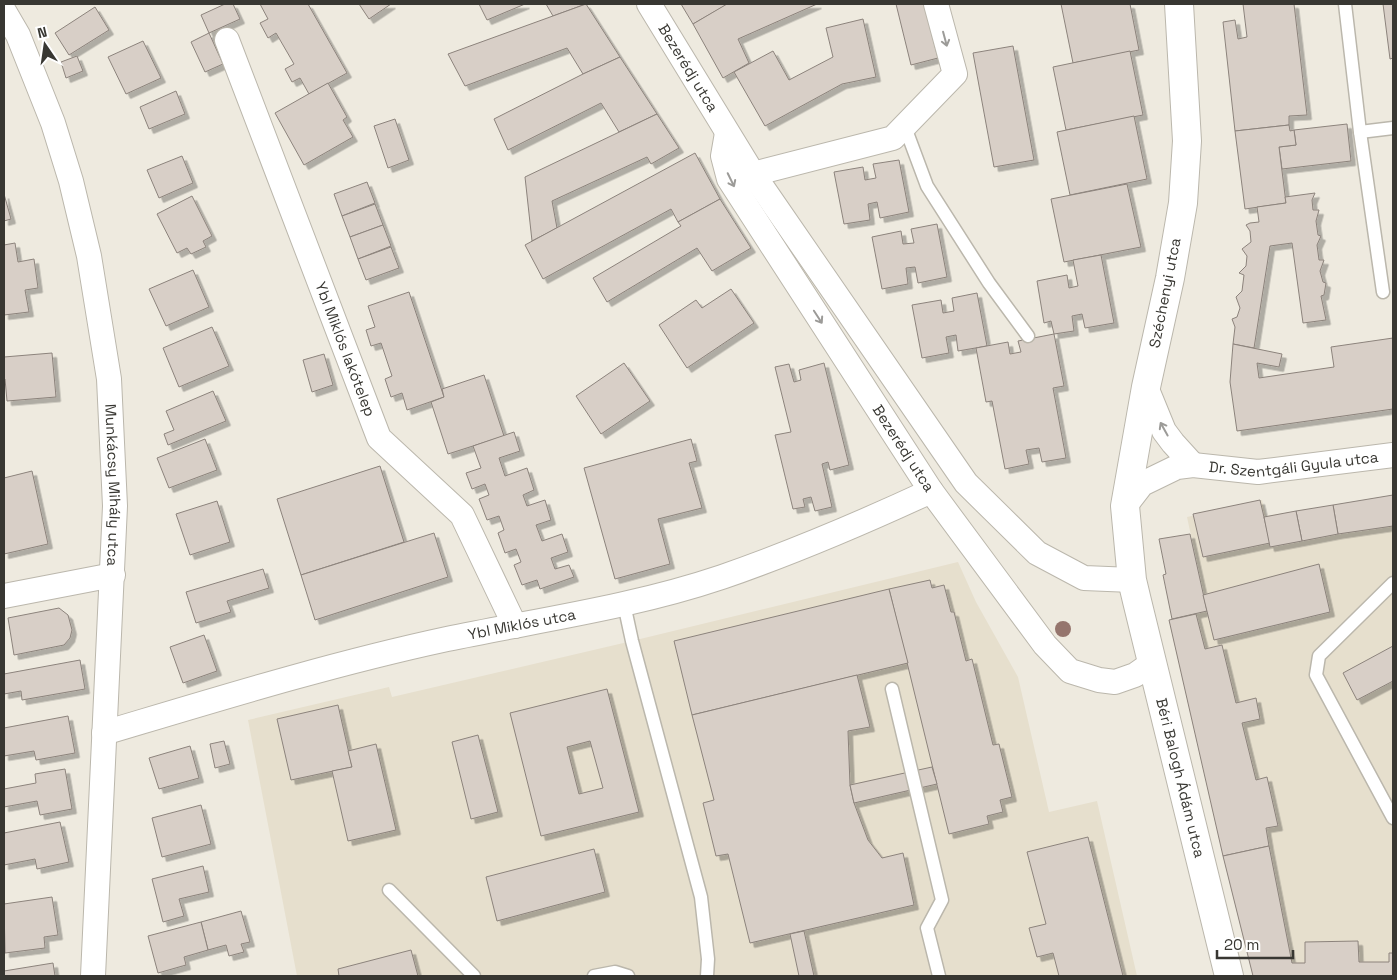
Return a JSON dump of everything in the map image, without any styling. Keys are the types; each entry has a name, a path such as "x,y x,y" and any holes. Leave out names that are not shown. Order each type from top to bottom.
{"street":[{"name":"Bezerédj utca","path":"649,4 753,174 966,483 1037,553 1084,578 1132,580"},
{"path":"753,174 893,138 905,127 955,74 936,4"},
{"name":"Széchenyi utca","path":"1132,580 1125,506 1146,387 1170,278 1183,203 1186,141 1179,4"},
{"name":"Munkácsy Mihály utca","path":"4,11 18,35 53,123 71,181 89,256 109,379 115,506 93,976"},
{"name":"Ybl Miklós lakótelep","path":"227,40 379,438 462,515 515,626"},
{"name":"Bezerédj utca","path":"727,133 723,156 729,179 931,491 1045,645 1070,672 1098,680 1115,682 1135,675 1152,663"},
{"name":"Dr. Szentgáli Gyula utca","path":"1146,387 1164,431 1172,443 1193,465"},
{"name":"Dr. Szentgáli Gyula utca","path":"1125,506 1142,484 1177,467 1193,465 1258,472 1393,455"},
{"name":"Ybl Miklós utca","path":"104,733 303,674 439,641 624,604 721,577 831,537 931,491"},
{"path":"4,596 113,575"},
{"name":"Béri Balogh Ádám utca","path":"1132,580 1229,976"}],"lane":[{"path":"1345,4 1360,132 1383,292"},
{"path":"905,127 927,186 989,283 1028,336"},
{"path":"1360,132 1393,128"},
{"path":"1393,583 1319,656 1316,676 1393,818"},
{"path":"624,604 632,642 701,897 708,959 707,976"},
{"path":"892,690 942,900 928,928 939,976"},
{"path":"389,890 474,976"},
{"path":"594,976 615,972 628,976"}],"shaded area":[{"path":"1393,496 1393,976 1253,976 1223,856 1169,620 1207,611 1187,517 1262,500 1266,516"},
{"path":"958,562 976,602 1018,677 1049,812 1097,801 1137,976 297,976 248,720 389,687 392,697"}],"building":[{"path":"225,4 233,4 240,19 209,33 201,15"},
{"path":"260,4 308,4 347,73 309,94 300,78 292,82 285,69 294,64 276,33 268,38 260,23 268,19"},
{"path":"359,4 391,4 369,19"},
{"path":"479,4 525,4 487,20"},
{"path":"546,4 586,4 553,16"},
{"path":"586,4 620,57 583,74 567,48 465,86 448,54"},
{"path":"681,4 725,4 726,5 693,24"},
{"path":"727,4 817,4 738,39 749,63 723,78 693,24"},
{"path":"896,4 924,4 938,58 911,65"},
{"path":"1061,4 1130,4 1139,50 1073,63"},
{"path":"1243,4 1294,4 1307,115 1289,116 1289,125 1235,131 1223,22 1235,20 1238,39 1247,37"},
{"path":"1383,4 1393,4 1393,58 1390,59"},
{"path":"95,7 109,30 69,55 55,33"},
{"path":"863,19 876,77 842,84 765,126 734,72 773,51 789,80 833,57 826,28"},
{"path":"209,33 223,64 205,72 191,42"},
{"path":"143,41 161,78 126,94 108,57"},
{"path":"1013,46 1034,160 994,167 973,53"},
{"path":"1130,51 1143,115 1066,130 1053,67"},
{"path":"77,56 83,71 66,78 61,62"},
{"path":"620,57 657,114 619,132 601,103 508,150 494,119"},
{"path":"328,83 347,117 343,120 353,137 304,165 275,113"},
{"path":"176,91 185,114 149,129 140,107"},
{"path":"657,114 679,148 651,164 647,157 552,201 557,228 532,241 525,177"},
{"path":"1134,116 1147,179 1070,195 1057,132"},
{"path":"395,119 409,160 388,168 374,126"},
{"path":"1347,124 1351,161 1282,169 1279,147 1296,145 1294,130"},
{"path":"1289,125 1290,131 1294,130 1296,145 1279,147 1286,203 1245,209 1235,131"},
{"path":"695,153 720,199 678,222 671,209 543,279 525,245"},
{"path":"182,156 193,183 159,198 147,170"},
{"path":"899,160 909,212 880,218 877,202 868,204 870,220 844,224 834,172 863,167 865,180 876,178 873,164"},
{"path":"367,182 375,203 342,216 334,194"},
{"path":"1127,184 1141,247 1064,262 1051,199"},
{"path":"1315,193 1312,200 1313,210 1319,210 1316,221 1318,235 1321,236 1317,245 1319,260 1324,260 1320,271 1323,282 1326,283 1324,295 1321,296 1326,320 1303,323 1292,243 1270,246 1254,348 1233,344 1235,327 1232,319 1237,317 1240,308 1236,297 1242,291 1244,275 1239,273 1246,266 1247,256 1242,249 1251,242 1250,231 1246,225 1259,222 1257,207 1286,203 1285,197"},
{"path":"4,194 11,219 4,221"},
{"path":"192,196 212,236 203,241 206,247 191,254 187,248 177,253 157,214"},
{"path":"720,199 751,248 712,271 697,248 607,302 593,278 681,226 678,222"},
{"path":"375,204 383,225 350,237 342,216"},
{"path":"937,224 947,277 918,283 915,267 906,268 908,284 882,289 872,237 901,231 903,244 914,243 911,229"},
{"path":"383,225 391,246 358,259 350,237"},
{"path":"15,243 18,262 34,259 38,288 25,290 29,312 4,315 4,245"},
{"path":"391,247 399,268 366,280 358,259"},
{"path":"1101,255 1114,323 1085,328 1082,314 1072,316 1074,331 1054,334 1051,321 1044,323 1037,281 1067,275 1069,288 1078,286 1073,260"},
{"path":"193,270 209,307 166,326 149,289"},
{"path":"731,289 754,323 687,368 659,325 696,300 702,308"},
{"path":"409,292 444,397 407,410 402,393 391,397 385,379 392,376 381,343 371,346 366,330 375,327 368,306"},
{"path":"977,293 987,346 958,351 956,335 946,337 949,353 922,358 912,305 941,300 943,313 954,311 952,298"},
{"path":"212,327 229,366 179,387 163,348"},
{"path":"1054,334 1064,386 1053,388 1066,458 1042,462 1039,448 1026,450 1029,464 1005,469 992,401 986,402 976,348 1008,342 1010,354 1021,352 1018,341"},
{"path":"1393,338 1393,409 1237,431 1230,382 1233,344 1282,354 1279,367 1257,363 1259,378 1334,367 1331,347"},
{"path":"52,353 56,397 7,401 4,357"},
{"path":"324,354 333,385 312,392 303,360"},
{"path":"624,363 650,401 601,434 576,396"},
{"path":"824,363 849,465 830,470 828,462 822,464 832,507 815,511 811,497 803,499 805,507 793,509 775,435 791,432 775,367 789,364 794,382 801,380 799,370"},
{"path":"484,375 504,436 448,454 431,402 444,397 442,389"},
{"path":"213,391 226,421 168,445 164,434 174,430 166,411"},
{"path":"514,432 520,451 499,458 505,476 527,468 534,490 523,495 527,506 545,500 551,520 536,525 542,541 562,534 568,552 551,558 555,569 569,565 574,577 540,589 537,580 522,585 514,565 521,562 516,549 505,553 498,533 504,530 499,516 487,520 479,499 489,495 485,484 472,489 466,473 481,468 473,446"},
{"path":"205,439 217,470 169,488 157,458"},
{"path":"691,439 697,461 689,463 702,508 658,519 670,564 615,579 584,468"},
{"path":"380,466 404,542 301,575 277,499"},
{"path":"32,471 48,544 4,554 4,478"},
{"path":"1393,495 1393,526 1338,534 1333,505"},
{"path":"1260,500 1270,543 1203,557 1193,514"},
{"path":"217,501 230,542 190,555 176,514"},
{"path":"1333,505 1338,534 1302,541 1296,511"},
{"path":"1296,511 1302,541 1270,547 1264,517"},
{"path":"434,533 448,577 315,620 301,575"},
{"path":"1190,534 1207,611 1172,619 1163,575 1166,574 1159,539"},
{"path":"1319,564 1330,612 1214,640 1203,595"},
{"path":"263,569 269,588 227,601 231,612 196,623 186,592"},
{"path":"930,580 932,588 944,585 951,612 954,612 966,661 972,659 993,745 999,744 1012,797 1000,800 1003,812 987,816 989,824 949,834 889,589"},
{"path":"889,589 908,663 692,715 674,641"},
{"path":"59,608 68,615 72,630 70,638 64,645 14,655 8,618"},
{"path":"1196,614 1205,649 1222,645 1236,703 1256,698 1260,719 1242,723 1256,780 1267,777 1278,826 1266,828 1269,846 1223,856 1169,620"},
{"path":"204,635 217,671 183,683 170,647"},
{"path":"1393,646 1393,681 1357,700 1343,673"},
{"path":"80,660 85,689 22,700 21,691 4,694 4,674"},
{"path":"857,675 870,727 848,731 850,785 854,803 868,840 882,858 903,853 914,905 750,943 728,854 716,856 703,803 714,800 692,715"},
{"path":"607,689 639,812 541,836 510,713","holes":["590,741 603,788 579,794 567,747"]},
{"path":"338,705 352,767 291,780 277,719"},
{"path":"68,716 75,753 36,760 34,751 4,756 4,728"},
{"path":"478,735 498,812 471,819 452,742"},
{"path":"224,741 230,764 215,768 210,744"},
{"path":"376,744 396,830 348,841 332,771 352,767 348,751"},
{"path":"190,746 199,778 159,789 149,758"},
{"path":"932,767 937,784 854,803 850,785"},
{"path":"65,769 72,809 40,815 37,801 4,807 4,789 36,783 35,774"},
{"path":"201,805 211,844 162,857 152,818"},
{"path":"60,822 69,862 37,869 35,859 4,865 4,833"},
{"path":"1088,837 1123,976 1059,976 1053,953 1037,957 1029,928 1046,924 1027,852"},
{"path":"1269,846 1292,963 1305,963 1305,942 1358,941 1359,962 1389,962 1389,953 1393,953 1393,976 1253,976 1223,856"},
{"path":"594,849 605,892 497,921 486,877"},
{"path":"203,866 209,892 179,899 184,916 163,922 152,879"},
{"path":"52,897 58,935 44,937 45,948 5,953 4,904"},
{"path":"241,911 250,942 241,944 244,952 229,956 226,945 208,950 201,922"},
{"path":"201,922 208,950 184,957 186,965 158,973 148,936"},
{"path":"804,931 814,976 799,976 790,934"},
{"path":"411,950 418,976 339,976 338,969"},
{"path":"53,963 55,976 4,976 4,971"}]}
